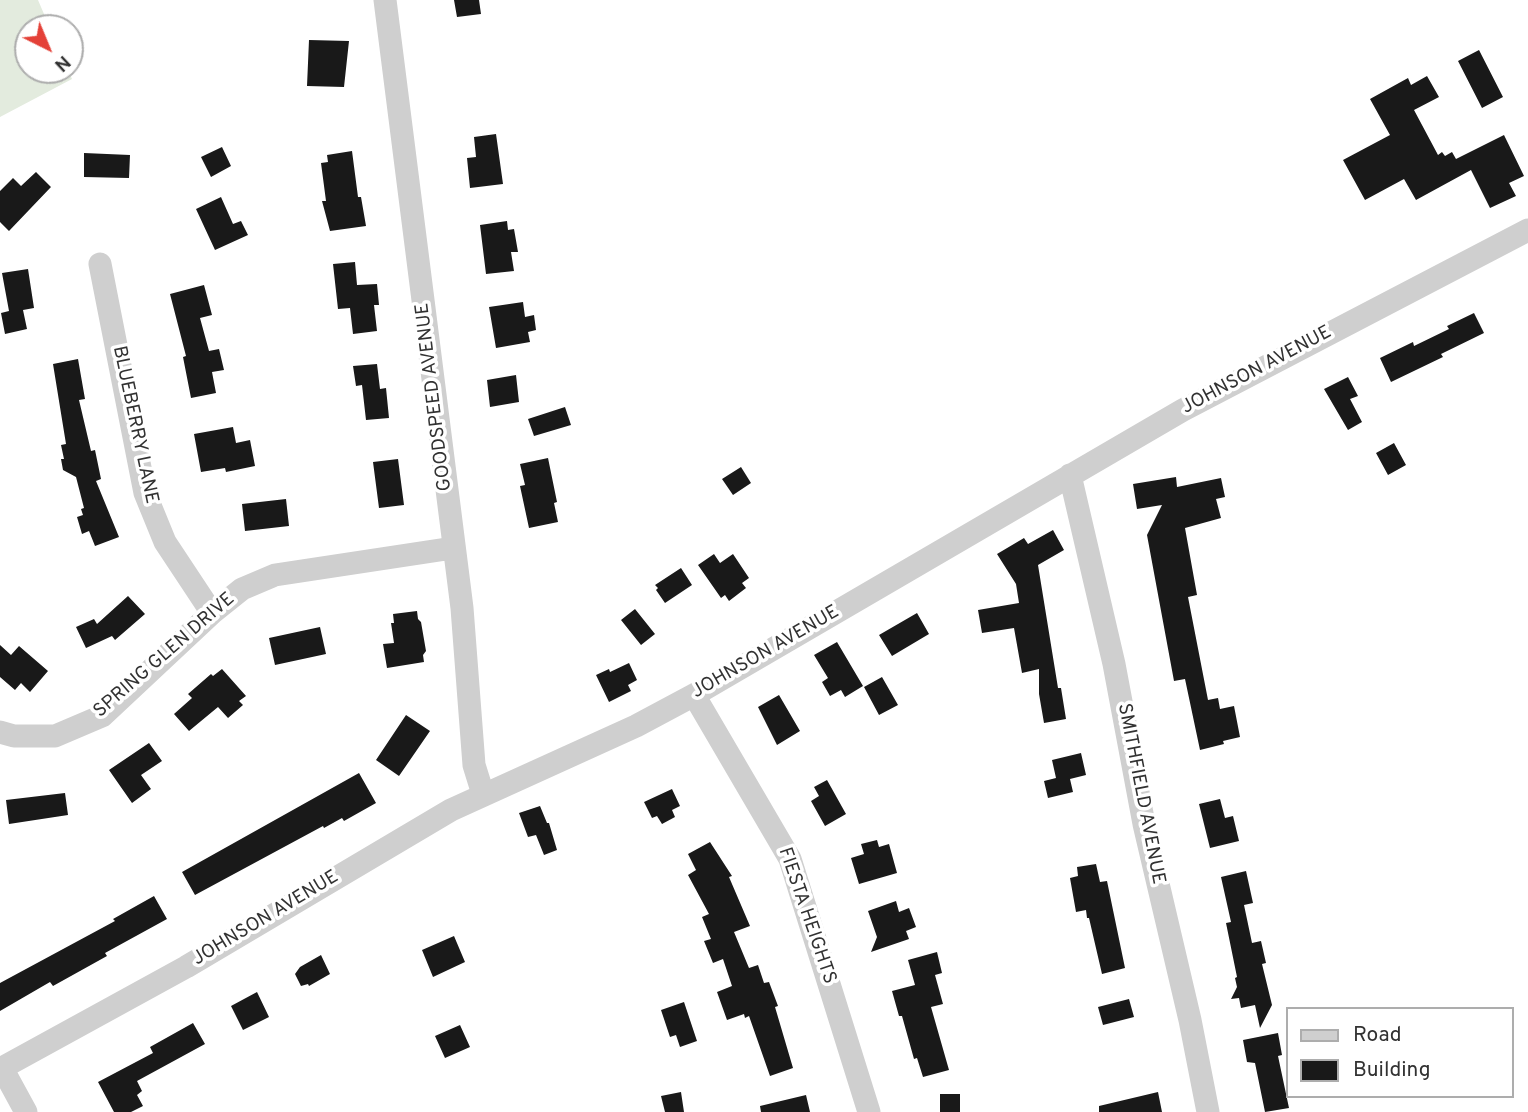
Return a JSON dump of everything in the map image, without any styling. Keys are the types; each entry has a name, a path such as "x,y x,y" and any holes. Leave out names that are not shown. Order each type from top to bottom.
{"street":[{"name":"GOODSPEED AVENUE","path":"385,0 466,649 474,765 483,794"},
{"name":"JOHNSON AVENUE","path":"1,1069 175,973 410,834 483,794 585,750 694,695 1070,475 1268,363 1528,230"},
{"name":"BLUEBERRY LANE","path":"100,264 145,493 165,542 212,613"},
{"name":"SMITHFIELD AVENUE","path":"1070,475 1114,664 1144,824 1190,1020 1208,1112"},
{"name":"SPRING GLEN DRIVE","path":"0,732 14,736 55,736 102,716 212,613 242,589 275,575 453,548"},
{"name":"FIESTA HEIGHTS","path":"694,695 790,859 869,1112"},
{"path":"1,1069 26,1112"}],"shaded area":[{"path":"0,0 38,0 44,14 14,14 14,84 63,84 0,117"}],"building":[{"path":"454,0 479,0 481,14 457,17"},
{"path":"309,40 349,41 344,87 307,86"},
{"path":"1479,50 1503,97 1482,108 1458,61"},
{"path":"1427,76 1439,97 1414,110 1438,155 1442,152 1445,156 1452,152 1456,159 1504,135 1524,176 1509,183 1516,196 1490,208 1471,170 1416,200 1404,179 1365,200 1343,160 1390,135 1370,99 1408,78 1411,85"},
{"path":"496,134 503,184 470,188 467,158 476,157 474,137"},
{"path":"222,147 231,166 211,177 201,157"},
{"path":"352,151 358,197 361,197 366,226 330,231 322,201 326,201 321,163 328,162 327,155"},
{"path":"84,153 130,155 129,178 84,177"},
{"path":"36,172 51,187 9,231 0,222 0,191 13,178 21,186"},
{"path":"221,197 233,224 241,221 248,235 215,250 196,209"},
{"path":"507,221 508,230 514,229 518,252 511,252 514,271 486,274 480,225"},
{"path":"355,262 357,285 377,284 379,305 374,305 377,331 353,334 350,308 338,309 333,264"},
{"path":"28,269 34,308 23,310 27,329 5,334 1,313 9,311 2,273"},
{"path":"204,285 212,315 200,318 209,351 219,349 224,370 212,372 216,393 191,398 183,357 186,356 170,294"},
{"path":"523,302 525,317 534,315 536,330 528,332 530,342 496,348 489,307"},
{"path":"1474,313 1484,333 1441,354 1443,357 1391,382 1380,358 1413,342 1414,346"},
{"path":"78,359 85,399 79,400 91,451 95,450 101,479 96,481 119,537 95,546 89,531 82,534 77,517 83,515 81,509 84,508 76,477 63,470 61,459 64,459 61,445 66,444 53,364"},
{"path":"377,364 380,389 386,388 389,418 366,420 362,385 356,386 353,366"},
{"path":"516,375 519,402 490,407 487,380"},
{"path":"1348,377 1358,396 1350,399 1362,422 1348,430 1324,389"},
{"path":"565,407 571,425 534,436 528,419"},
{"path":"233,427 236,443 250,440 255,466 226,472 225,468 201,472 194,434"},
{"path":"1394,443 1406,465 1388,475 1376,453"},
{"path":"548,458 558,522 529,528 520,486 525,485 520,464"},
{"path":"398,459 404,505 379,508 373,462"},
{"path":"741,467 751,483 733,495 722,479"},
{"path":"1176,477 1177,487 1221,478 1225,497 1216,499 1221,518 1185,528 1197,595 1188,597 1208,700 1218,698 1220,709 1234,706 1240,737 1200,750 1185,679 1174,681 1147,535 1162,505 1137,509 1133,484"},
{"path":"286,499 289,526 245,531 242,504"},
{"path":"1053,530 1064,550 1038,565 1058,688 1061,688 1066,719 1044,723 1039,694 1039,669 1022,673 1014,628 982,633 978,610 1019,603 1016,584 997,554 1024,538 1028,544"},
{"path":"714,554 720,563 733,554 749,578 742,583 746,588 729,601 725,595 721,598 698,565"},
{"path":"681,568 692,585 665,603 655,585"},
{"path":"128,596 145,614 115,640 112,636 86,648 76,627 94,619 97,624"},
{"path":"635,609 655,634 641,645 621,620"},
{"path":"417,611 426,651 423,655 424,662 387,668 383,644 394,643 391,623 394,623 393,614"},
{"path":"917,613 929,634 892,656 879,635"},
{"path":"320,627 326,654 275,665 269,638"},
{"path":"837,642 863,686 845,697 841,690 830,696 822,682 828,678 814,655"},
{"path":"0,645 11,655 19,646 48,671 30,692 21,683 15,690 0,677"},
{"path":"629,663 637,680 628,685 631,691 609,702 596,675"},
{"path":"222,669 246,696 239,701 243,705 228,718 218,707 189,731 174,714 192,698 188,694 211,674 213,676"},
{"path":"882,677 898,705 879,715 864,687"},
{"path":"779,695 800,731 777,745 758,707"},
{"path":"406,715 430,731 399,776 376,760"},
{"path":"149,743 162,761 141,775 151,789 132,803 109,770"},
{"path":"1081,753 1086,775 1070,779 1073,792 1048,798 1044,781 1056,778 1052,760"},
{"path":"359,773 376,803 344,821 342,818 324,828 323,826 195,895 182,872"},
{"path":"827,780 846,814 825,826 811,801 819,796 814,787"},
{"path":"672,789 680,806 672,810 675,817 662,824 657,816 652,818 644,802"},
{"path":"65,793 68,815 9,824 6,800"},
{"path":"1220,799 1225,818 1233,816 1239,841 1210,848 1199,804"},
{"path":"540,806 549,823 557,850 544,855 536,835 528,837 519,813"},
{"path":"877,840 879,847 889,844 897,873 859,884 851,858 864,854 861,844"},
{"path":"710,842 732,876 729,877 750,926 734,932 749,968 758,965 764,983 769,982 778,1006 775,1007 793,1068 770,1076 749,1016 745,1018 744,1014 727,1020 717,992 732,986 723,959 713,963 704,941 711,939 702,917 709,914 688,875 696,870 688,854"},
{"path":"1096,864 1100,882 1107,881 1125,968 1102,974 1089,918 1086,910 1076,912 1070,878 1078,876 1077,867"},
{"path":"1246,871 1253,903 1244,905 1252,943 1261,941 1266,963 1262,964 1272,1005 1260,1028 1255,1005 1241,1008 1239,998 1231,999 1237,987 1237,977 1226,923 1231,922 1221,877"},
{"path":"154,896 167,919 105,953 107,956 53,986 50,982 0,1011 0,983 115,921 113,919"},
{"path":"896,901 899,912 909,908 916,927 906,931 909,939 871,952 877,937 868,911"},
{"path":"454,936 465,962 433,977 422,950"},
{"path":"937,952 942,973 935,975 943,1004 931,1007 949,1070 923,1077 917,1058 914,1059 892,991 915,985 908,960"},
{"path":"321,955 330,974 309,986 301,986 295,974 300,967"},
{"path":"257,992 269,1017 243,1030 231,1006"},
{"path":"1129,999 1134,1017 1103,1025 1098,1007"},
{"path":"684,1002 697,1041 680,1047 676,1035 670,1037 661,1010"},
{"path":"193,1023 205,1044 137,1081 142,1091 137,1095 143,1106 131,1112 114,1112 98,1082 153,1053 150,1047"},
{"path":"460,1025 470,1047 445,1058 435,1036"},
{"path":"1278,1033 1282,1055 1278,1056 1289,1108 1265,1112 1255,1063 1247,1062 1243,1040"},
{"path":"681,1092 684,1112 665,1112 661,1096"},
{"path":"1158,1092 1162,1112 1099,1112 1099,1106"},
{"path":"940,1094 960,1094 960,1112 940,1112"},
{"path":"806,1095 810,1112 761,1112 760,1106"}]}
